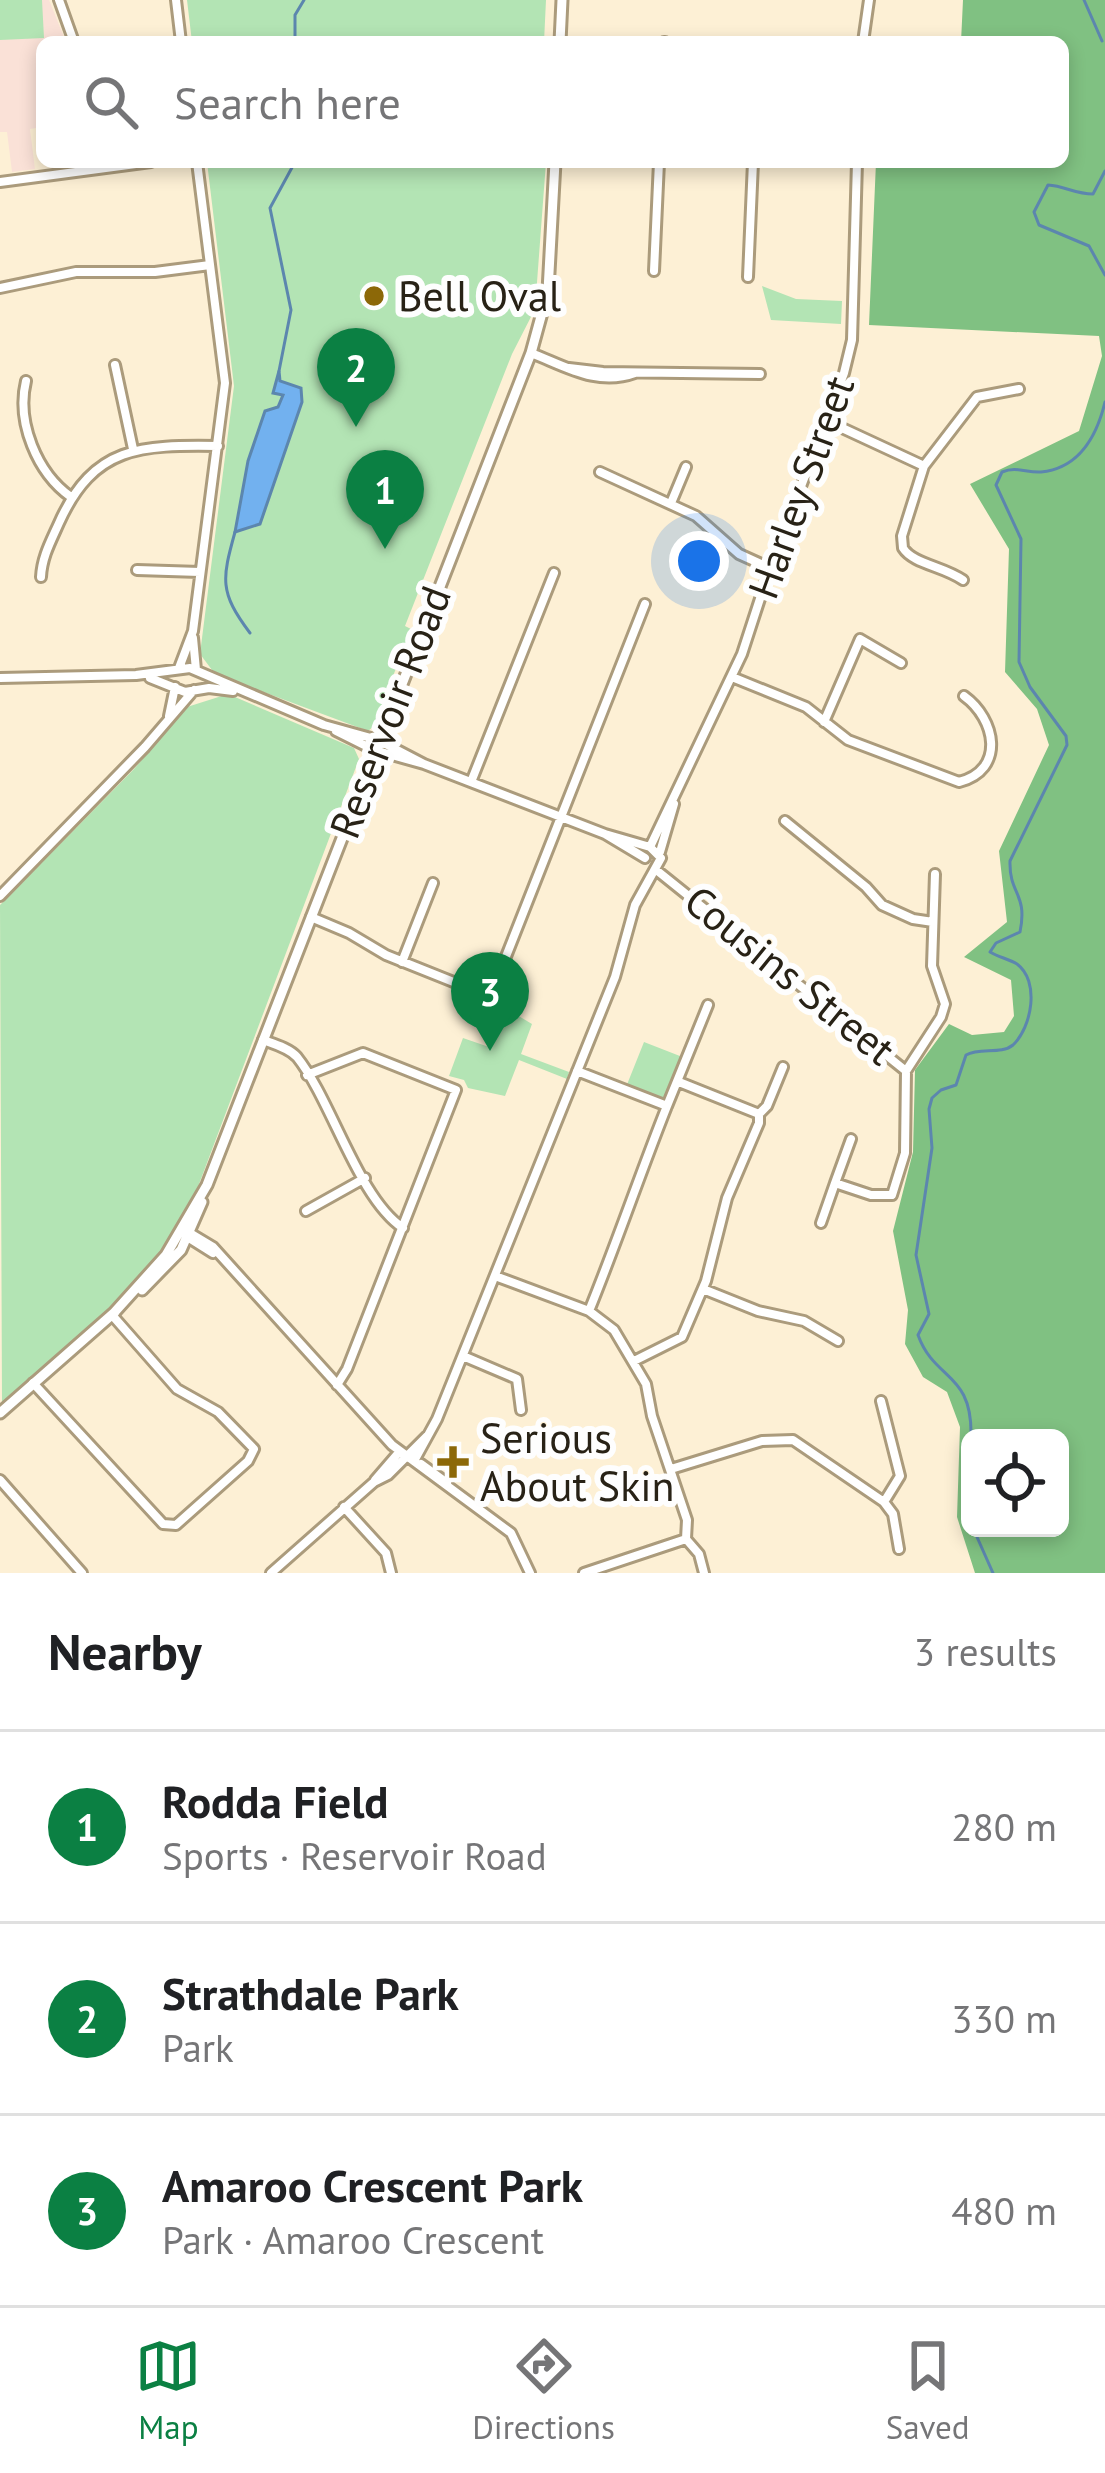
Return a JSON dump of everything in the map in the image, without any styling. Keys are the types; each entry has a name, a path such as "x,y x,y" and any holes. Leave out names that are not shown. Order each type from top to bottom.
{"main road":[{"path":"560,36 562,0"},
{"name":"Reservoir Road","path":"0,1413 112,1315 187,1234 531,353 548,291 554,168"}],"street":[{"path":"58,0 72,36"},
{"path":"176,0 180,36"},
{"path":"864,36 869,0"},
{"path":"0,182 77,168"},
{"path":"0,896 194,690 193,631 225,382 198,168"},
{"path":"654,271 659,168"},
{"path":"748,277 753,168"},
{"name":"Harley Street","path":"645,860 732,677 827,421 852,340 857,168"},
{"path":"0,288 76,272 210,265"},
{"path":"531,353 603,375 669,370 760,374"},
{"path":"115,365 133,449"},
{"path":"26,381 23,399 36,457 46,476 70,497"},
{"path":"963,580 946,568 915,561 903,548 902,536 924,466 977,397 1019,389"},
{"path":"827,421 924,466"},
{"path":"40,577 70,497 93,472 133,449 218,446"},
{"path":"671,503 686,467"},
{"path":"600,472 695,516 739,554 770,568"},
{"path":"137,571 200,572"},
{"path":"471,782 554,573"},
{"path":"310,917 402,962 481,993 492,992 645,604"},
{"path":"166,723 193,631"},
{"path":"824,722 860,639 901,663"},
{"name":"Cousins Street","path":"136,675 196,670 247,695 605,834 650,847 674,880"},
{"path":"0,678 136,675"},
{"name":"Cousins Street","path":"136,675 184,692 215,688 247,695"},
{"path":"732,677 806,707 848,740 959,782 980,774 989,760 992,740 990,725 964,695"},
{"name":"Harley Street","path":"655,869 676,796"},
{"path":"784,821 882,905 933,922"},
{"name":"Cousins Street","path":"605,834 674,880 906,1070"},
{"path":"271,1573 430,1434 615,976 641,890 645,860"},
{"path":"641,890 655,869"},
{"path":"835,1183 886,1198 897,1189 905,1153 906,1070 945,1004 932,966 935,874"},
{"path":"402,962 433,883"},
{"path":"589,1311 708,1005"},
{"path":"263,1040 293,1053 387,1214 403,1228"},
{"path":"307,1075 362,1053 455,1089 347,1370 337,1385"},
{"path":"634,1360 682,1337 703,1288 718,1226 759,1114 783,1067"},
{"path":"578,1070 668,1106"},
{"path":"679,1082 759,1114"},
{"path":"821,1223 851,1139"},
{"path":"306,1211 365,1178"},
{"path":"187,1234 209,1243 407,1456 428,1467 511,1533 530,1573"},
{"path":"494,1276 589,1311 614,1330 646,1384 687,1520 686,1539 696,1549 704,1573"},
{"path":"703,1288 758,1311 804,1321 838,1341"},
{"path":"33,1383 163,1524 176,1526 248,1461 254,1449 218,1412 177,1389 112,1315"},
{"path":"463,1356 517,1379 521,1410"},
{"path":"881,1401 900,1477 884,1502"},
{"path":"671,1469 762,1442 793,1440 884,1502 893,1514 899,1549"},
{"path":"0,1480 82,1573"},
{"path":"344,1507 386,1553 391,1573"},
{"path":"584,1573 686,1539"}],"shaded area":[{"path":"0,0 49,0 64,36 36,36 36,128 30,129 35,169 12,172 7,132 0,132"}],"green space":[{"path":"0,0 42,0 44,36 0,40"},
{"path":"187,0 546,0 544,36 191,36"},
{"path":"963,0 1105,0 1105,1573 975,1573 963,1537 1069,1537 1069,1429 961,1429 961,1529 957,1517 960,1427 947,1392 923,1377 905,1344 908,1310 893,1231 913,1152 915,1070 949,1024 972,1035 1004,1032 1014,1016 1011,980 964,957 1007,922 999,851 1049,745 1037,709 1005,672 1009,549 970,484 1079,431 1102,356 1099,336 869,325 876,168 1069,168 1069,36 961,36"},
{"path":"208,168 546,168 535,309 512,354 405,626 411,629 374,726 368,731 215,674 200,654 234,386"},
{"path":"762,286 796,299 842,301 841,324 771,320"},
{"path":"228,694 354,748 359,759 190,1208 129,1290 2,1403 0,905 134,769 187,707"},
{"path":"502,1006 532,1024 521,1054 569,1072 567,1079 519,1060 505,1096 468,1088 464,1080 449,1076 463,1038 489,1047 495,1008"},
{"path":"644,1042 685,1058 667,1095 658,1100 626,1087"}],"water":[{"path":"279,371 280,381 301,388 302,402 260,524 235,532 248,461 265,411 278,407 283,395 273,393"}],"waterway":[{"path":"295,36 295,15 304,0"},
{"path":"1084,0 1102,41"},
{"path":"279,371 291,310 270,208 292,168"},
{"path":"1105,171 1093,194 1048,185 1034,212 1039,225 1089,246 1105,275"},
{"path":"971,1429 960,1388 934,1362 918,1335 929,1314 916,1255 932,1148 929,1109 932,1098 956,1085 966,1055 1008,1048 1025,1027 1031,1004 1029,981 1017,964 990,952 996,943 1020,932 1022,909 1010,861 1067,745 1066,736 1030,687 1019,662 1021,539 996,485 1002,472 1041,472 1076,457 1092,438 1105,402"},
{"path":"235,532 226,585 250,633"},
{"path":"977,1537 993,1573"}],"place":[{"name":"Bell Oval","path":"374,296"},
{"name":"Strathdale Park","path":"356,427"},
{"name":"Rodda Field","path":"385,549"},
{"name":"Amaroo Crescent Park","path":"490,1051"},
{"name":"Serious About Skin","path":"453,1462"}]}
